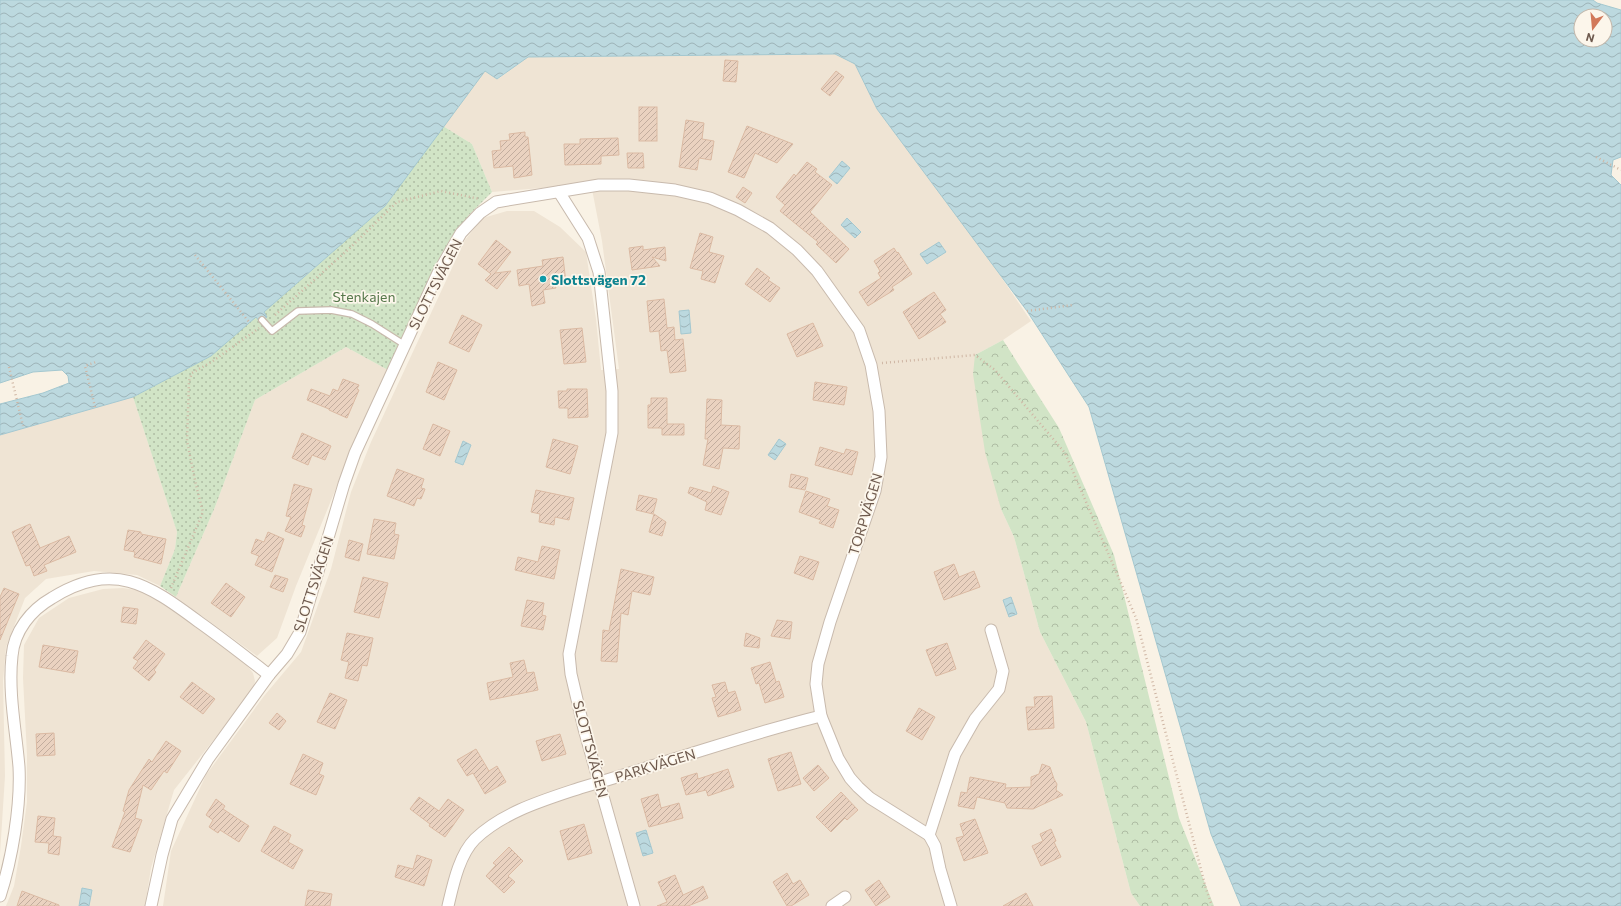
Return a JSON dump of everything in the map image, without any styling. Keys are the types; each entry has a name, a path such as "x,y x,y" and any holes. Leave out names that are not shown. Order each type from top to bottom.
{"street":[{"name":"TORPVÄGEN","path":"559,192 599,185 629,185 675,190 710,198 738,210 770,228 797,250 817,271 859,330 871,365 879,411 881,457 875,491 830,622 818,664 816,684 821,716 838,758 850,778 858,788 870,798 929,835"},
{"name":"SLOTTSVÄGEN","path":"151,906 172,819 208,759 269,675 287,654 300,632 344,484 355,453 438,273 461,233 480,213 496,202 559,192 588,238 599,272 612,391 612,433 569,654 572,674 598,782 634,906"},
{"path":"0,896 16,825 19,769 12,699 12,655 18,634 27,619 42,604 69,588 94,580 116,579 130,581 150,588 167,598 269,675"},
{"path":"951,906 935,846 929,835 955,754 975,719 998,689 1000,684 1003,671 991,630"},
{"name":"PARKVÄGEN","path":"448,906 464,857 474,840 489,828 513,813 541,801 598,782 788,724 821,716"},
{"path":"832,906 845,897"}],"lane":[{"path":"264,322 272,331 298,311 331,310 352,314 405,345"}],"path":[{"path":"1596,157 1621,170"},
{"path":"167,598 204,512 196,485 187,441 189,381 192,373 213,361 264,322 351,247 397,202 441,191 496,202"},
{"path":"195,255 249,322"},
{"path":"1027,311 1072,305"},
{"path":"871,365 975,355 995,370 1065,453 1136,618 1206,889 1212,906"},
{"path":"95,407 85,366 96,362"},
{"path":"9,367 23,426"}],"shaded area":[{"path":"835,54 855,63 877,109 972,234 1031,321 1003,340 975,355 1001,509 1014,537 1040,632 1086,722 1131,893 1140,906 163,906 171,851 206,775 264,696 301,652 331,569 351,492 371,442 465,240 483,218 507,211 534,211 560,227 586,252 596,319 601,370 619,369 602,241 591,184 492,192 472,144 443,126 485,71 498,79 528,57"},
{"path":"346,347 388,370 348,459 296,586 277,638 257,656 176,597 215,507 255,400"},
{"path":"133,397 177,532 175,549 160,586 137,575 94,571 46,579 25,598 6,647 3,681 5,776 0,854 0,435"},
{"path":"123,588 143,591 164,603 244,662 253,673 255,681 253,690 174,790 151,868 145,906 6,906 14,886 27,802 27,755 23,678 24,645 39,618 69,598 103,589"}],"green space":[{"name":"Stenkajen","path":"443,126 472,144 492,192 469,215 451,241 388,370 346,347 255,400 215,507 176,597 160,586 175,549 177,532 133,397 211,356 256,316 260,322 267,317 263,313 385,206"},
{"path":"1003,340 1059,428 1114,555 1179,818 1214,906 1140,906 1131,893 1086,722 1040,632 1014,537 1001,509 985,452 973,374 975,355"}],"water":[{"path":"0,0 1593,0 1597,3 1621,10 1621,157 1613,160 1611,175 1621,185 1621,906 1241,906 1211,834 1089,407 1027,311 877,109 855,64 835,54 528,57 497,79 485,71 385,206 264,312 267,317 260,322 256,317 211,356 133,397 0,435 0,404 43,393 69,383 68,376 62,370 33,372 0,383"},
{"path":"842,161 850,168 837,184 829,177"},
{"path":"847,218 861,232 855,238 841,225"},
{"path":"939,242 946,252 927,264 920,254"},
{"path":"689,310 691,333 681,334 679,311"},
{"path":"779,439 786,444 775,460 768,455"},
{"path":"463,441 471,445 463,465 455,462"},
{"path":"1011,597 1017,614 1009,617 1003,600"},
{"path":"646,830 653,853 643,856 636,833"},
{"path":"82,888 92,890 89,906 79,906"}],"building":[{"path":"725,60 738,61 736,82 723,81"},
{"path":"836,71 844,77 830,96 821,89"},
{"path":"639,107 657,107 657,141 639,141"},
{"path":"686,120 704,123 702,139 714,141 711,160 699,158 697,170 679,167"},
{"path":"747,126 793,144 777,163 755,153 744,178 728,172"},
{"path":"525,132 525,137 528,137 532,175 514,178 513,166 494,168 492,151 501,150 500,141 510,140 509,134"},
{"path":"618,138 619,155 601,156 601,164 565,165 564,144 580,144 580,139"},
{"path":"627,153 643,153 644,168 628,168"},
{"path":"807,162 817,169 815,172 832,185 810,212 849,249 836,263 816,244 818,242 780,211 785,205 776,197 794,174 796,176"},
{"path":"743,187 752,193 745,203 736,197"},
{"path":"700,233 713,237 709,252 724,256 715,283 701,279 703,271 690,268"},
{"path":"496,240 511,252 495,273 511,271 497,289 485,280 491,274 478,264"},
{"path":"643,246 643,250 665,247 666,261 652,257 660,266 632,270 629,248"},
{"path":"894,248 912,274 892,287 894,290 868,306 859,292 881,278 878,273 880,271 874,261"},
{"name":"Slottsvägen 72","path":"563,257 566,283 555,285 556,288 543,290 545,303 532,306 529,284 519,286 517,270 543,266 542,260"},
{"path":"757,268 770,278 768,280 780,288 770,302 745,284"},
{"path":"934,292 946,310 940,314 946,322 919,339 903,312"},
{"path":"664,299 667,328 674,327 675,340 683,339 686,371 670,373 667,350 661,351 659,331 650,332 647,301"},
{"path":"462,315 482,325 469,352 449,343"},
{"path":"813,323 823,346 797,357 787,334"},
{"path":"582,328 586,362 564,364 560,330"},
{"path":"438,362 457,370 444,400 426,392"},
{"path":"343,379 359,385 357,389 359,390 347,418 307,400 311,389 330,396 333,389 338,391"},
{"path":"815,382 847,387 844,405 813,400"},
{"path":"567,389 587,389 588,417 568,418 568,408 559,408 558,391 567,391"},
{"path":"651,398 667,398 667,424 684,424 684,435 662,435 662,428 648,428 648,405 651,405"},
{"path":"707,399 722,400 721,425 740,426 739,449 723,448 719,469 703,465 708,439 705,439"},
{"path":"433,424 450,431 440,456 423,449"},
{"path":"302,433 331,446 325,460 312,455 308,465 292,458"},
{"path":"553,439 578,446 570,474 546,467"},
{"path":"820,447 844,454 846,449 858,452 852,475 815,465"},
{"path":"397,469 424,479 421,488 425,489 421,499 417,498 414,506 387,496"},
{"path":"791,474 808,478 805,490 789,487"},
{"path":"294,484 312,489 302,525 305,526 301,537 285,531 291,517 286,516"},
{"path":"713,486 729,492 721,515 705,510 707,502 688,493 690,487 711,493"},
{"path":"536,490 574,498 569,520 555,517 554,525 539,522 540,514 531,512"},
{"path":"806,491 830,499 827,506 839,510 833,528 819,523 821,520 799,512"},
{"path":"639,495 657,499 653,514 636,510"},
{"path":"654,514 666,522 662,536 649,532"},
{"path":"374,519 396,523 394,534 399,535 394,559 367,554"},
{"path":"30,524 40,548 69,536 76,552 44,565 47,571 34,576 30,565 26,566 12,532"},
{"path":"128,530 166,539 161,564 134,557 135,552 124,550"},
{"path":"268,532 284,539 272,572 255,565 259,556 251,553 256,539 264,542"},
{"path":"349,540 363,544 359,561 345,557"},
{"path":"542,546 560,550 554,579 515,570 518,557 538,562"},
{"path":"800,556 819,562 813,580 794,573"},
{"path":"954,564 959,577 974,571 980,587 944,600 934,572"},
{"path":"621,569 654,577 650,595 632,591 628,615 621,613 617,662 601,661 603,630 609,631"},
{"path":"275,575 288,579 283,592 270,587"},
{"path":"363,577 388,583 379,618 354,612"},
{"path":"226,583 245,597 231,617 211,603"},
{"path":"4,588 19,594 0,640 0,597"},
{"path":"527,600 544,603 542,615 546,616 543,630 521,626"},
{"path":"123,607 138,609 136,624 121,622"},
{"path":"777,620 792,622 790,639 771,636"},
{"path":"347,633 373,638 367,666 362,665 358,681 345,678 349,662 341,660"},
{"path":"746,633 760,638 759,648 744,646"},
{"path":"146,640 165,654 154,670 156,672 149,681 133,668 138,661 133,658"},
{"path":"947,643 956,669 936,676 926,650"},
{"path":"43,645 78,651 74,673 39,667"},
{"path":"524,660 527,673 534,672 538,690 490,700 487,683 513,677 510,663"},
{"path":"770,662 776,682 779,681 784,697 765,703 759,683 756,684 751,668"},
{"path":"192,682 215,699 203,714 180,697"},
{"path":"725,682 728,693 735,691 741,710 718,717 712,698 716,697 712,685"},
{"path":"330,693 347,700 335,729 317,722"},
{"path":"1052,696 1054,728 1028,730 1026,707 1035,707 1034,697"},
{"path":"919,708 935,717 922,740 906,731"},
{"path":"277,713 286,721 279,730 269,723"},
{"path":"54,733 55,755 37,756 36,734"},
{"path":"560,734 566,754 542,761 536,741"},
{"path":"166,741 181,751 167,773 164,771 151,790 143,785 135,818 142,820 130,852 112,847 125,812 123,811 129,790 149,759 152,762"},
{"path":"476,749 489,771 497,766 506,782 485,794 473,773 467,776 457,760"},
{"path":"791,752 801,784 778,791 768,759"},
{"path":"303,754 323,763 319,774 324,776 316,795 290,784"},
{"path":"1042,764 1050,767 1057,784 1056,790 1063,795 1033,809 1007,808 1005,803 977,797 974,809 958,806 961,792 967,793 970,777 1006,784 1005,788 1031,787 1031,777 1039,774"},
{"path":"818,765 829,778 814,791 803,778"},
{"path":"728,769 734,787 708,796 706,790 686,795 681,778 697,773 698,779"},
{"path":"841,792 858,810 847,820 845,818 831,832 816,817"},
{"path":"658,794 661,808 679,803 683,818 649,827 641,799"},
{"path":"419,797 439,811 448,799 464,810 445,837 429,826 430,824 410,809"},
{"path":"216,799 225,806 223,809 249,826 239,842 220,830 218,833 209,827 213,820 206,815"},
{"path":"38,816 55,818 53,836 61,837 59,855 48,853 49,843 35,842"},
{"path":"975,819 988,853 964,861 956,838 964,836 960,824"},
{"path":"584,824 592,853 568,860 560,831"},
{"path":"274,826 291,835 288,842 303,850 293,869 261,851"},
{"path":"1051,829 1056,841 1054,842 1061,857 1041,866 1032,846 1043,841 1040,834"},
{"path":"509,847 523,861 508,876 515,882 504,893 486,876 496,865 493,863"},
{"path":"417,855 432,860 424,886 395,877 398,865 413,869"},
{"path":"787,873 793,884 800,880 809,895 791,906 787,906 773,882"},
{"path":"675,875 683,895 703,886 708,898 688,906 657,906 667,902 658,882"},
{"path":"879,880 890,897 876,906 865,890"},
{"path":"308,890 332,894 330,906 305,906"},
{"path":"22,891 59,905 59,906 17,906"},
{"path":"1026,893 1033,906 1003,906"}],"place":[{"name":"Slottsvägen 72","path":"543,279"}]}
